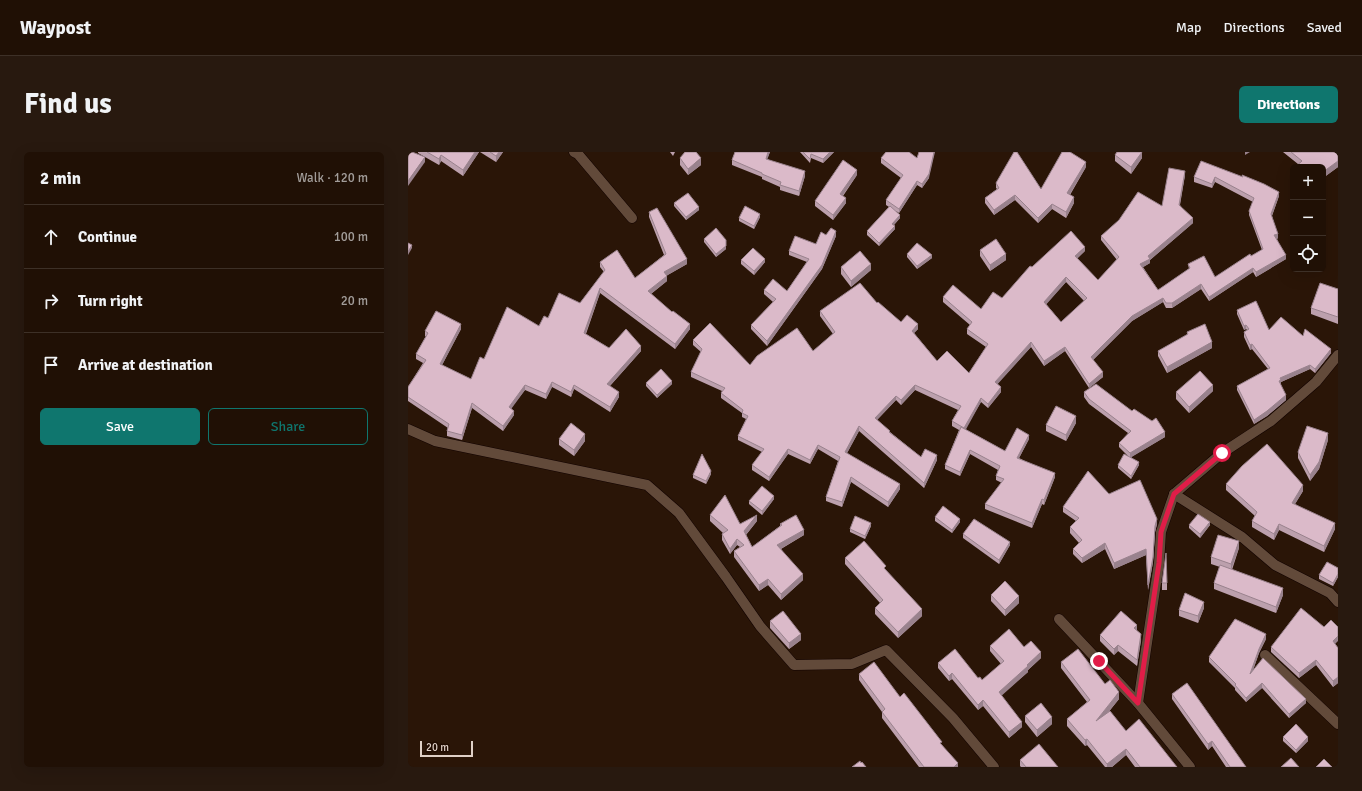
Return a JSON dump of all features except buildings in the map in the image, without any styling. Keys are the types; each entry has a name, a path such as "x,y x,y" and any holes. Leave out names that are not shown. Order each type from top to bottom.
{"street":[{"path":"574,152 578,154 632,218"},
{"path":"1138,703 1158,571 1161,532 1174,494 1222,453 1271,422 1316,382 1338,355"},
{"path":"408,429 435,441 648,485 679,513 760,626 794,665 852,664 886,650 953,718 994,767"},
{"path":"1174,494 1242,537 1275,565 1330,593 1338,602"},
{"path":"1059,619 1138,703 1190,767"},
{"path":"1265,655 1338,724"}],"route":[{"path":"1099,661 1138,703 1152,617 1159,563 1161,532 1174,494 1222,453"}]}
